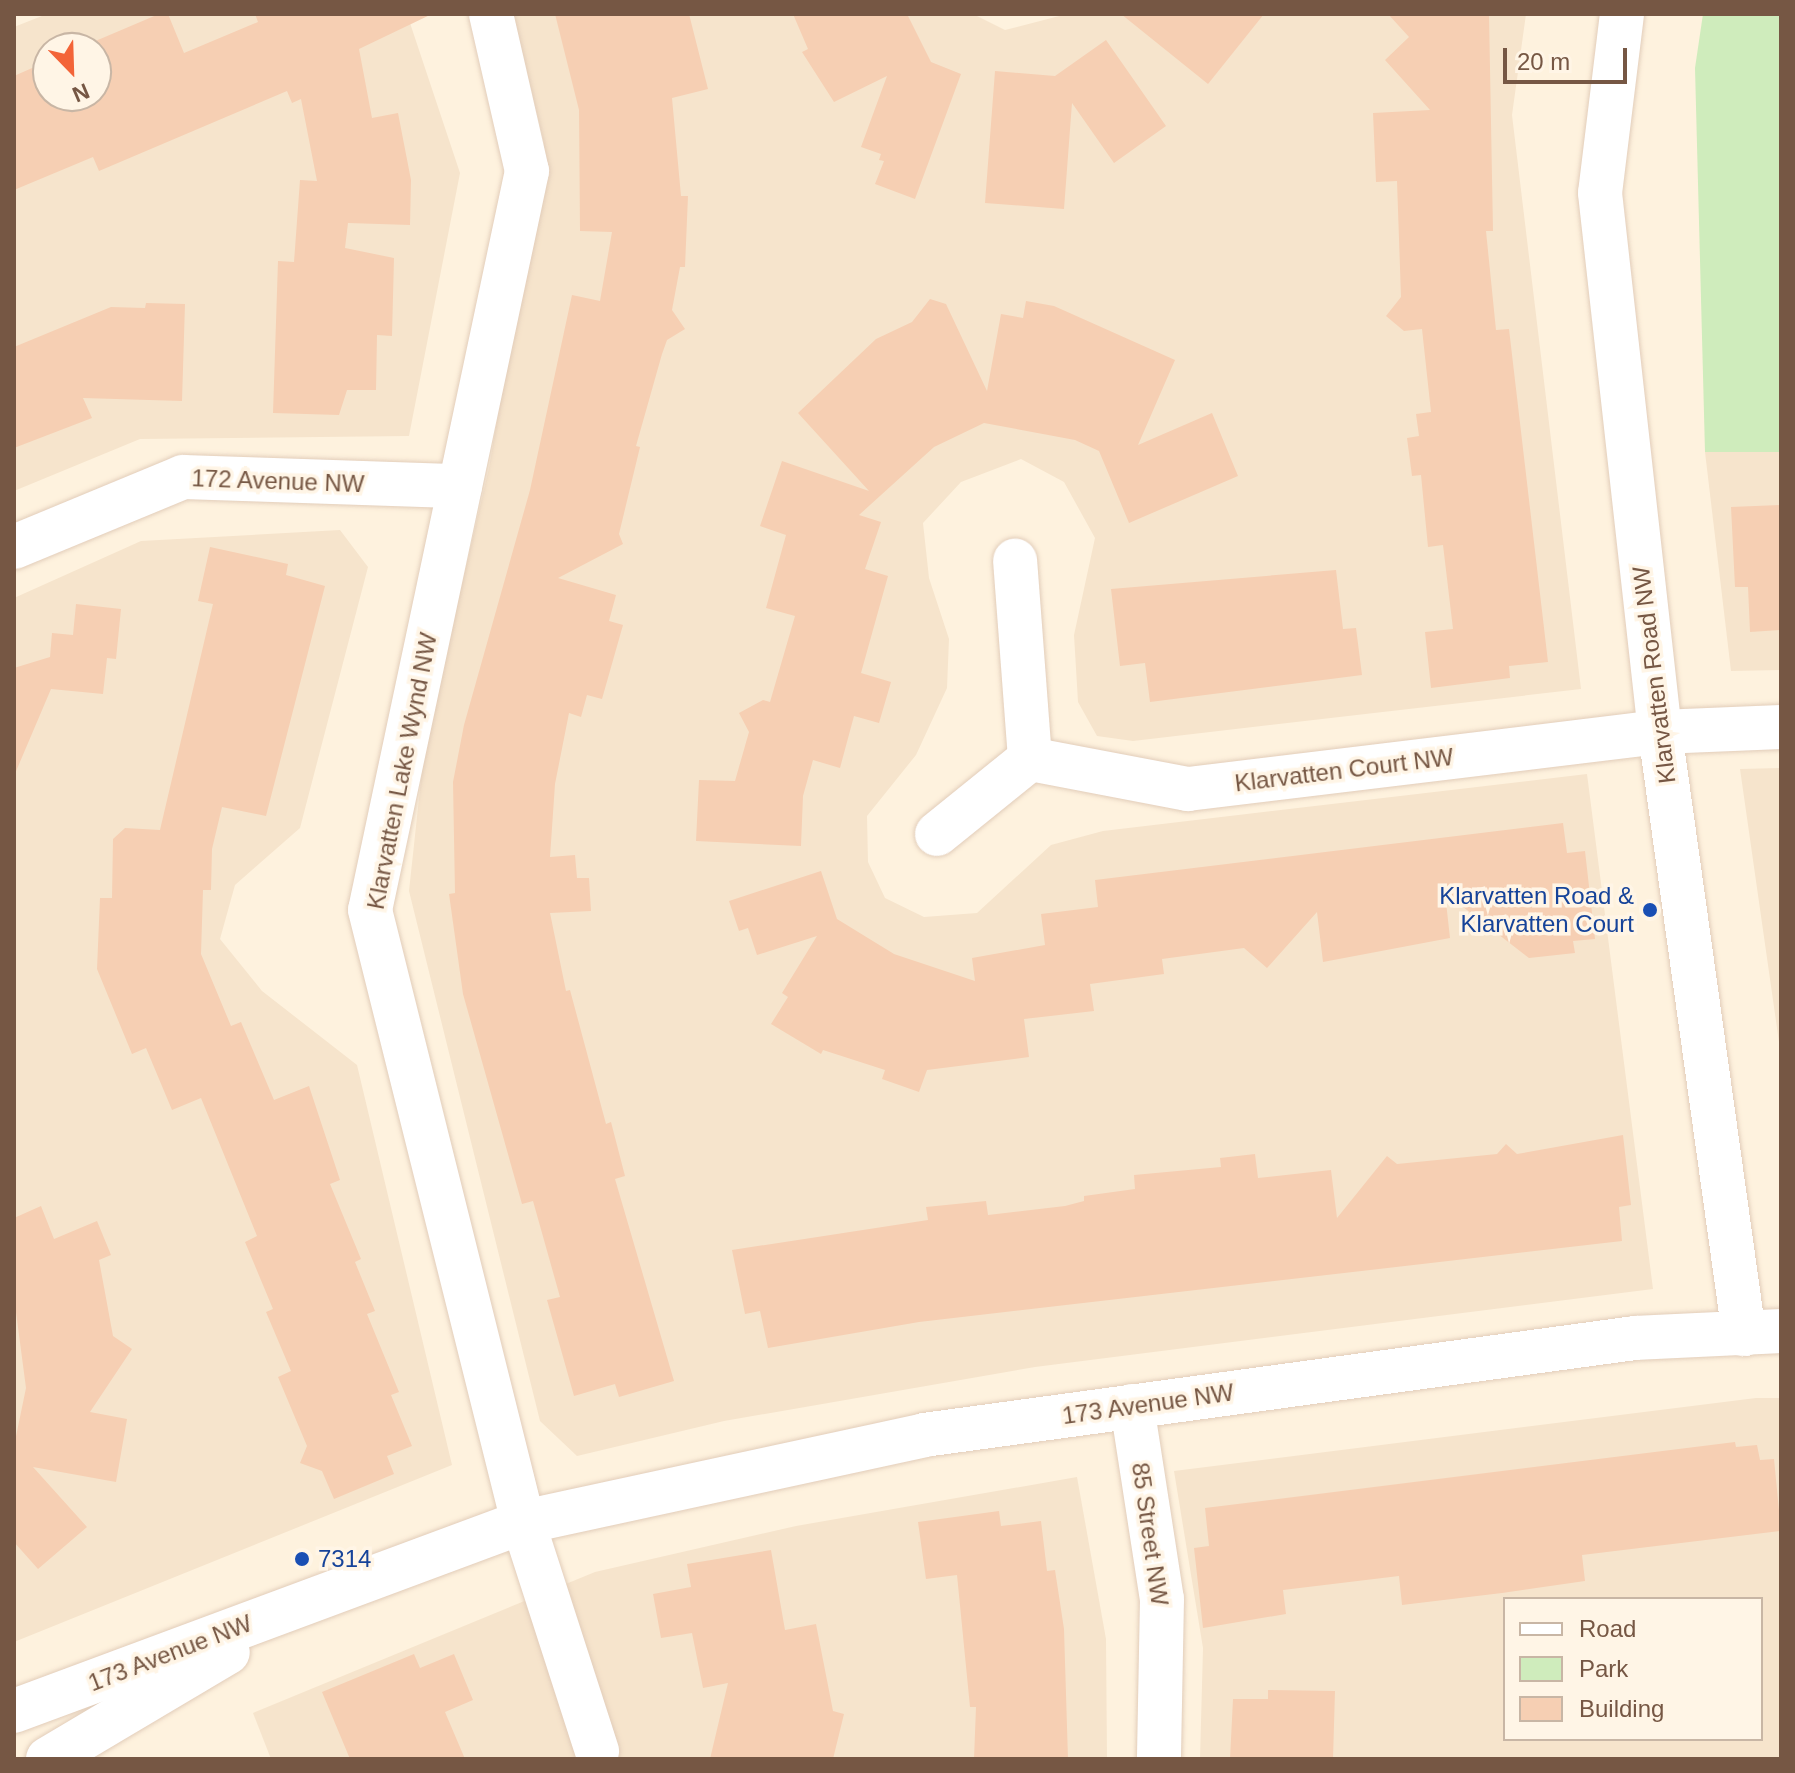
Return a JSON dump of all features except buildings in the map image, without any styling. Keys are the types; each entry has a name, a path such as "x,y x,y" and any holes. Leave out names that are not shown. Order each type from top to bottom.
{"street":[{"name":"Klarvatten Lake Wynd NW","path":"491,14 527,171 370,910 523,1522"},
{"name":"Klarvatten Road NW","path":"1622,14 1600,193 1660,732 1762,1333"},
{"name":"172 Avenue NW","path":"14,547 183,477 460,486"},
{"path":"937,834 1030,759 1015,561"},
{"name":"Klarvatten Court NW","path":"1030,759 1188,789 1660,732 1781,727"},
{"name":"173 Avenue NW","path":"14,1711 523,1522 924,1435 1635,1338 1762,1333"},
{"name":"85 Street NW","path":"1132,1406 1162,1599 1159,1759"},
{"path":"523,1522 597,1751"},
{"name":"173 Avenue NW","path":"48,1759 326,1594"}],"shaded area":[{"path":"47,14 407,14 460,173 409,436 140,439 14,491 14,27"},
{"path":"513,14 973,14 1005,30 1067,14 1526,14 1512,115 1581,689 1133,741 1097,736 1078,702 1074,635 1095,538 1064,482 1021,459 961,482 923,523 929,578 949,639 947,688 916,755 867,816 868,862 885,898 924,917 977,913 1051,845 1103,831 1587,774 1653,1289 1035,1367 724,1421 577,1456 540,1421 409,891 425,743 489,468 544,143"},
{"path":"1705,452 1781,452 1781,670 1731,671"},
{"path":"340,530 368,567 300,828 235,885 220,939 262,991 357,1065 452,1465 14,1642 14,598 141,541"},
{"path":"1781,768 1781,1056 1740,769"},
{"path":"1756,1398 1781,1398 1781,1759 1200,1759 1203,1648 1174,1471"},
{"path":"1077,1477 1106,1639 1107,1759 271,1759 253,1713 595,1572 796,1526"}],"green space":[{"path":"1703,14 1781,14 1781,452 1705,452 1695,68"}],"place":[{"name":"Klarvatten Road & Klarvatten Court","path":"1650,910"},
{"name":"7314","path":"302,1559"}]}
